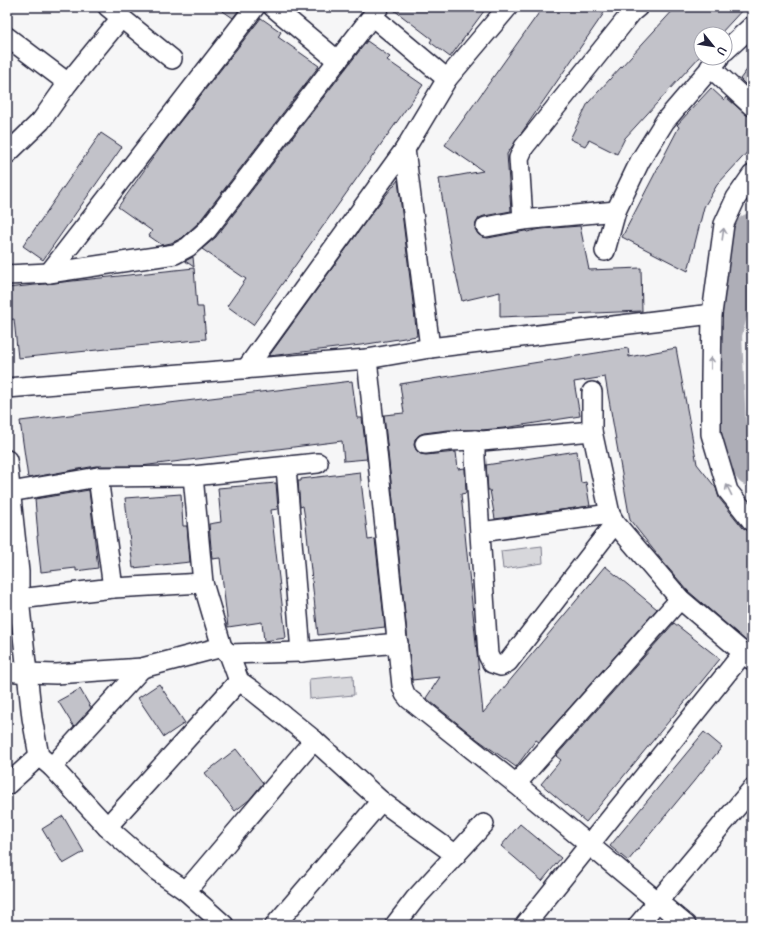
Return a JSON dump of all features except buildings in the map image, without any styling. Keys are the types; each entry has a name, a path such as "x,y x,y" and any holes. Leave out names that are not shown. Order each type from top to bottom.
{"street":[{"path":"49,273 255,7"},
{"path":"273,7 338,61"},
{"path":"246,369 405,149 446,79 508,7"},
{"path":"523,220 519,158 524,147 632,12 638,7"},
{"path":"7,154 41,121 68,83 114,12 172,59"},
{"path":"7,275 49,273 175,254 188,247 207,230 375,12 446,79"},
{"path":"733,44 752,26"},
{"path":"7,37 68,83"},
{"path":"605,251 616,211 640,161 665,121 711,66"},
{"path":"717,66 752,106"},
{"path":"405,149 430,348"},
{"path":"752,175 736,198 724,224 712,314 712,434 728,491 752,521"},
{"path":"486,227 523,220 616,211"},
{"path":"7,388 367,359 430,348 712,314"},
{"path":"367,359 402,686 405,694 409,699 516,784 686,925"},
{"path":"525,925 589,845 748,656 680,599 613,518 592,431 592,392"},
{"path":"425,444 449,441 482,441 592,431"},
{"path":"476,440 475,458 488,655 492,663 501,666 508,662 613,518"},
{"path":"7,460 9,491 19,572 15,588 32,718 45,762 107,827 157,871 186,891 224,925"},
{"path":"9,491 98,477 193,476 318,464"},
{"path":"286,467 301,652"},
{"path":"193,476 203,583 225,650 239,681 314,740 381,801 456,855"},
{"path":"98,477 113,588"},
{"path":"481,532 613,518"},
{"path":"15,588 113,588 203,583"},
{"path":"516,784 680,599"},
{"path":"7,671 27,673 80,673 142,668 225,650 301,652 398,643"},
{"path":"7,785 45,762 142,668"},
{"path":"107,827 239,681"},
{"path":"186,891 314,740"},
{"path":"638,925 752,789"},
{"path":"275,925 381,801"},
{"path":"395,925 415,899 484,824"}],"shaded area":[{"path":"542,546 543,563 503,569 501,551"},
{"path":"353,675 354,695 310,699 309,679"}],"waterway":[{"path":"752,231 749,236 724,334 728,428 752,469"}]}
